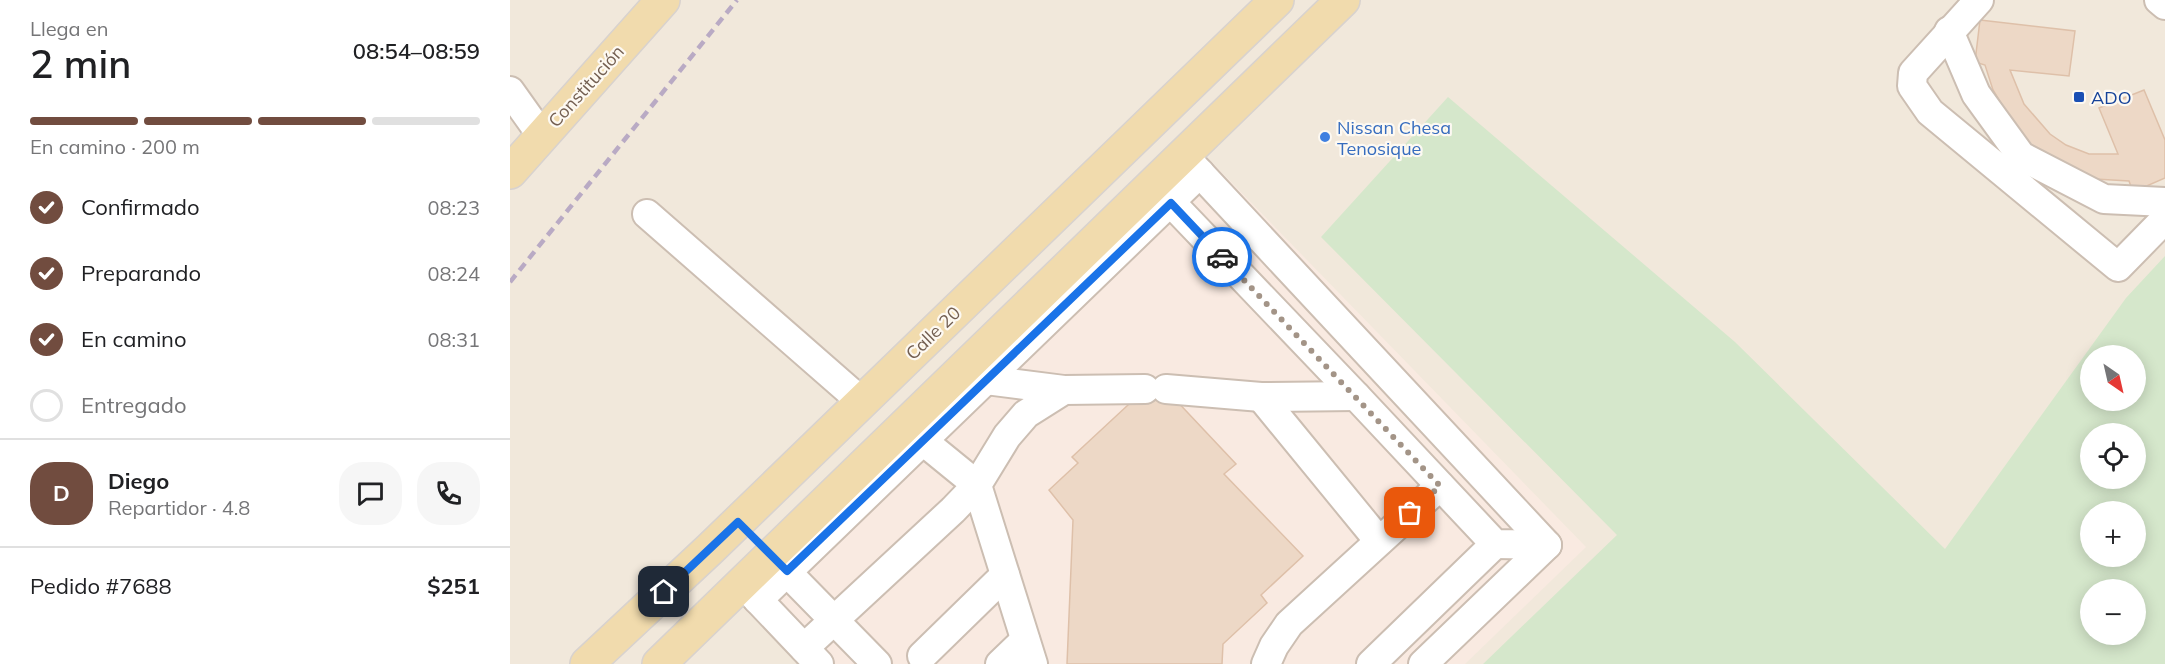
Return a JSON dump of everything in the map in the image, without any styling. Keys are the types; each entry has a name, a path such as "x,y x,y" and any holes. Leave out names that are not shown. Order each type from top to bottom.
{"main road":[{"name":"Constitución","path":"510,172 663,0"},
{"name":"Calle 20","path":"587,664 710,549 1277,0"},
{"path":"659,664 750,591 779,564 1162,194 1343,0"},
{"path":"738,522 779,564"},
{"path":"710,549 750,591"}],"street":[{"path":"1979,0 1912,73 1912,86 1930,112 2118,267 2165,219"},
{"path":"2159,0 2165,5"},
{"path":"1949,31 1976,93 2021,156 2104,199 2165,202"},
{"path":"510,91 542,136"},
{"path":"1192,164 1547,545"},
{"path":"877,664 779,564 923,441 986,380 1162,194 1495,544"},
{"path":"647,214 862,402"},
{"path":"986,380 1064,390 1155,389 1261,397 1356,396"},
{"path":"750,591 812,656 834,619 953,510 976,485 1007,436 1026,414 1064,390"},
{"path":"1261,397 1379,541"},
{"path":"923,441 976,485 1029,652 1000,664"},
{"path":"1266,664 1274,646 1289,624 1440,486"},
{"path":"1371,664 1495,544 1547,545"},
{"path":"1423,664 1547,545"},
{"path":"922,656 1005,575"}],"shaded area":[{"path":"510,0 2165,0 2165,664 510,664"},
{"path":"1198,148 1586,547 1465,664 800,664 734,596"}],"green space":[{"path":"1448,97 1735,342 1945,549 2080,362 2080,411 2146,411 2146,345 2092,345 2126,298 2165,256 2165,664 1483,664 1617,535 1321,237"}],"building":[{"path":"1980,20 2075,31 2069,76 2010,70 2024,104 2050,134 2066,145 2089,154 2118,154 2099,108 2144,90 2165,140 2165,178 2133,192 2129,181 2095,179 2035,149 2019,132 1993,90 1985,65 1975,62"},
{"path":"1156,379 1236,464 1224,474 1303,556 1261,595 1267,603 1223,644 1222,664 1067,664 1073,520 1049,490 1078,463 1072,457"}],"railway":[{"path":"510,282 737,0"}],"way so far":[{"path":"1222,257 1440,486 1410,513"}],"place":[{"name":"ADO","path":"2079,97"},
{"name":"Nissan Chesa Tenosique","path":"1325,137"}],"route":[{"path":"664,592 738,522 787,571 1171,203 1222,257"}]}
